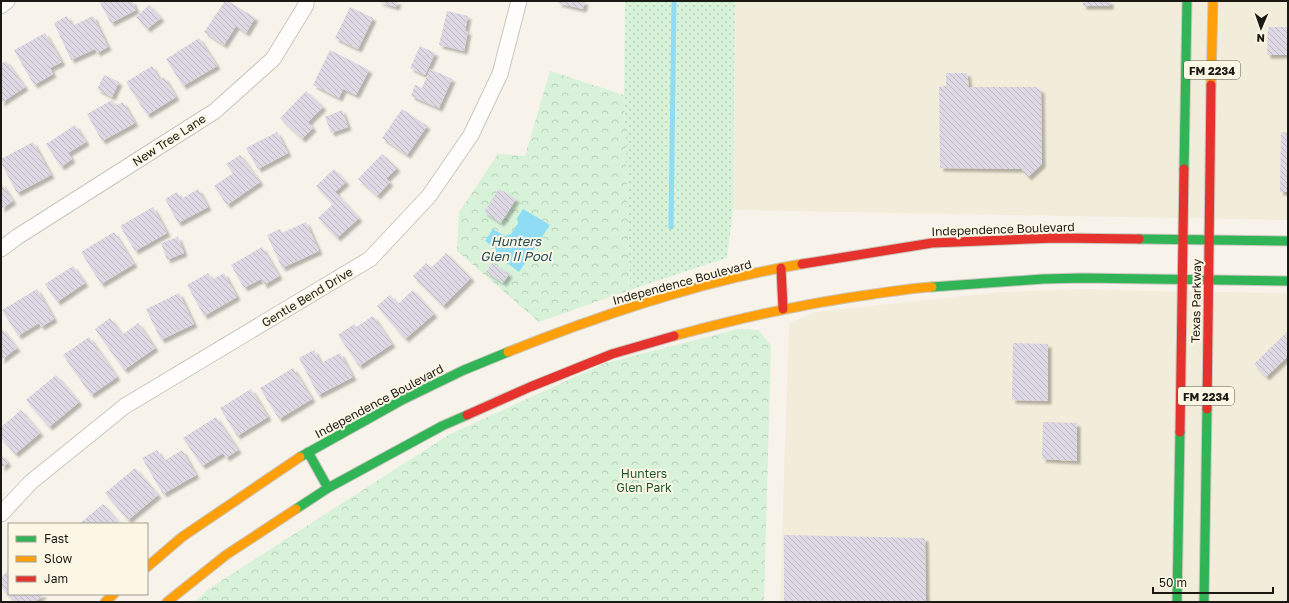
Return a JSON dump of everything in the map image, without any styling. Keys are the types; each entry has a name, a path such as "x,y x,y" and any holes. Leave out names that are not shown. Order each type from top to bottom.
{"main road":[{"name":"Texas Parkway","path":"1178,602 1187,1"},
{"name":"Texas Parkway","path":"1204,602 1213,1"},
{"name":"Independence Boulevard","path":"148,566 182,537 308,452 402,400 464,370 531,343 597,318 680,292 781,268 932,243 1055,238 1288,241"},
{"path":"781,268 783,309"},
{"path":"167,602 226,555 328,488 442,426 530,387 612,354 706,327 783,309 839,299 918,288 991,282 1044,278 1288,281"},
{"path":"308,452 328,488"},
{"path":"105,602 113,595"}],"street":[{"path":"1,6 7,1"},
{"name":"New Tree Lane","path":"1,249 23,233 215,111 273,59 306,5 306,1"},
{"name":"Gentle Bend Drive","path":"1,514 31,482 125,406 370,259 429,196 471,135 500,74 519,1"}],"shaded area":[{"path":"735,1 1288,1 1288,220 733,210"},
{"path":"1090,289 1288,293 1288,602 780,602 789,324 815,312 1003,292"}],"green space":[{"path":"625,1 735,1 733,210 727,258 630,290 624,95"},
{"path":"550,71 624,95 630,290 539,322 457,251 459,212 498,154 525,156"},
{"name":"Hunters Glen Park","path":"738,329 759,330 771,346 764,602 194,602 210,588 450,434 606,363"}],"water":[{"name":"Hunters Glen II Pool","path":"523,209 550,225 519,272 496,255 496,249 485,241 493,229 505,236 511,234 518,223 517,218"}],"building":[{"path":"99,1 132,1 136,10 111,23"},
{"path":"225,1 228,1 255,18 246,33 236,26 224,45 204,32"},
{"path":"377,1 398,1 396,7"},
{"path":"558,1 585,1 583,9 558,3"},
{"path":"1083,1 1110,1 1110,6 1083,6"},
{"path":"149,5 161,18 147,29 136,17"},
{"path":"350,7 373,18 358,49 335,38"},
{"path":"447,11 468,16 465,31 468,31 464,51 439,45"},
{"path":"67,16 72,26 93,16 108,47 97,53 95,49 71,60 54,23"},
{"path":"1268,27 1288,27 1288,55 1267,55"},
{"path":"45,33 62,62 50,68 53,74 34,85 14,50"},
{"path":"199,38 217,66 183,86 166,59"},
{"path":"420,46 435,53 425,75 410,68"},
{"path":"330,50 369,70 356,95 343,89 339,98 313,85"},
{"path":"6,61 25,87 1,103 1,64"},
{"path":"152,66 160,80 164,77 176,97 147,115 126,82"},
{"path":"430,69 452,79 439,108 411,96 415,85 422,88"},
{"path":"946,73 967,73 969,87 1035,87 1041,90 1042,164 1028,177 1021,169 940,168 939,87 946,86"},
{"path":"104,75 119,82 112,97 97,89"},
{"path":"306,91 323,107 308,122 313,128 302,139 280,118"},
{"path":"112,100 115,106 123,102 135,123 102,141 87,114"},
{"path":"402,109 427,126 407,155 382,138"},
{"path":"342,110 348,127 331,133 325,117"},
{"path":"75,125 86,142 68,153 72,159 61,167 46,144"},
{"path":"277,132 288,153 258,169 246,148"},
{"path":"1281,132 1288,133 1288,192 1280,192"},
{"path":"33,142 51,175 17,193 1,163 1,159"},
{"path":"382,154 397,168 386,179 390,182 377,196 358,179"},
{"path":"240,155 260,182 227,205 214,186 233,173 226,164"},
{"path":"334,169 346,182 335,192 359,218 337,238 318,218 333,204 316,186"},
{"path":"1,183 13,201 1,209"},
{"path":"198,189 208,207 178,223 165,199 177,192 181,199"},
{"path":"499,189 516,199 501,223 484,212"},
{"path":"153,207 167,233 135,251 120,226"},
{"path":"306,222 319,251 282,268 267,235 280,229 282,233"},
{"path":"114,232 134,264 101,284 81,252"},
{"path":"178,237 184,253 167,260 161,243"},
{"path":"262,247 279,276 264,285 261,279 244,288 231,265"},
{"path":"446,253 471,278 443,306 413,276 426,263 431,268"},
{"path":"492,263 509,274 503,283 486,272"},
{"path":"73,266 85,283 57,302 45,284"},
{"path":"208,273 212,280 224,273 237,297 204,316 187,285"},
{"path":"37,289 54,319 41,327 39,323 18,336 2,310"},
{"path":"413,290 434,314 405,339 377,306 390,295 398,304"},
{"path":"179,293 194,324 161,340 146,309"},
{"path":"373,316 392,344 359,366 338,335 354,324 356,327"},
{"path":"110,318 122,335 138,323 155,348 124,370 95,329"},
{"path":"1,328 17,348 1,360"},
{"path":"1288,331 1288,356 1266,377 1254,364"},
{"path":"89,337 117,377 91,395 63,355"},
{"path":"1013,343 1048,344 1048,401 1012,400"},
{"path":"314,350 321,363 340,353 353,377 318,395 299,358"},
{"path":"293,368 312,399 279,419 260,388"},
{"path":"56,375 79,402 49,427 26,400"},
{"path":"251,389 268,417 237,436 220,408"},
{"path":"21,410 40,433 15,454 1,438 1,427"},
{"path":"216,417 238,450 226,458 223,453 202,466 183,438"},
{"path":"1043,422 1077,423 1077,461 1042,459"},
{"path":"157,450 164,461 182,450 196,475 163,494 142,458"},
{"path":"1,454 8,463 1,468"},
{"path":"135,468 158,495 128,520 105,493"},
{"path":"103,504 119,523 80,523"},
{"path":"784,535 925,538 926,602 784,602"},
{"path":"8,571 8,595 43,595 35,602 14,602 1,587 1,577"}],"waterway":[{"path":"671,227 674,1"}],"traffic: fast":[{"path":"1184,169 1187,1"},
{"path":"1139,239 1288,241"},
{"path":"932,287 1043,279 1082,278 1288,281"},
{"path":"300,457 402,400 464,370 508,352"},
{"path":"1204,602 1207,409"},
{"path":"296,509 328,488 442,426 467,415"},
{"path":"1177,602 1180,432"},
{"path":"308,452 328,488"}],"traffic: slow":[{"path":"1211,85 1213,1"},
{"path":"508,352 653,300 690,289 764,271 802,264"},
{"path":"674,336 798,306 932,287"},
{"path":"148,566 182,537 300,457"},
{"path":"167,602 226,555 296,509"},
{"path":"105,602 113,595"}],"traffic: jam":[{"path":"1207,409 1211,85"},
{"path":"1180,432 1184,169"},
{"path":"802,264 932,243 1055,238 1139,239"},
{"path":"781,268 783,309"},
{"path":"467,415 530,387 612,354 674,336"}]}
